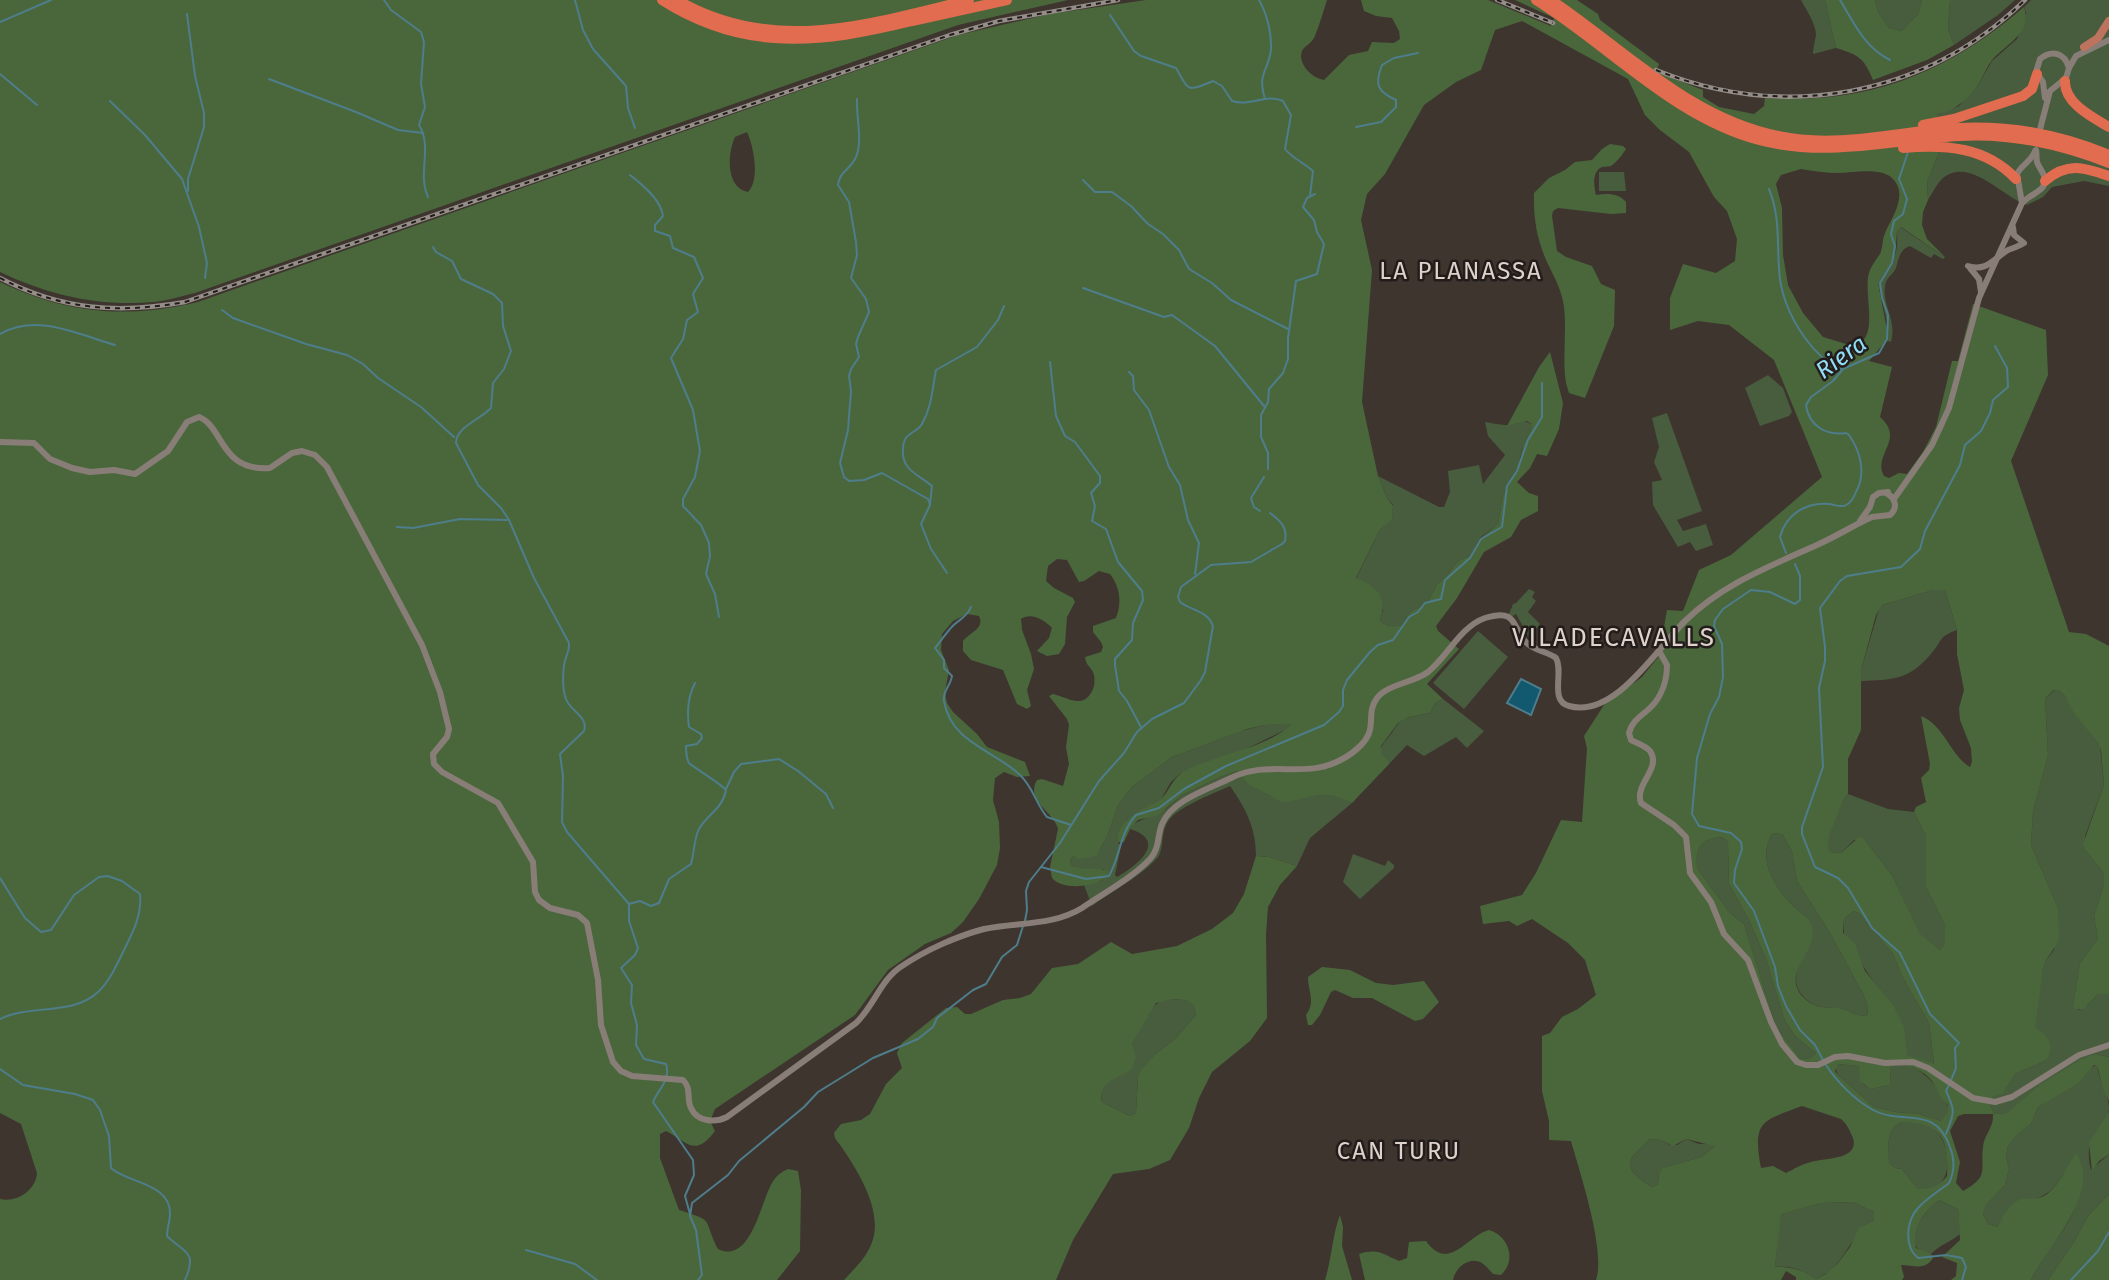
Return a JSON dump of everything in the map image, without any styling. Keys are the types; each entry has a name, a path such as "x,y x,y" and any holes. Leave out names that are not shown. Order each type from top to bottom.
{"highway":[{"path":"662,0 692,17 724,30 758,38 793,40 851,35 1007,0"},
{"path":"677,0 709,16 742,26 798,32 848,28 969,0"},
{"path":"1536,0 1674,100 1714,124 1758,140 1813,149 1850,152 1950,146 1987,158 2009,172 2018,184"},
{"path":"1551,0 1678,93 1725,119 1780,137 1827,141 1933,130 1999,128 2051,136 2109,155"},
{"path":"1725,119 1800,136 1827,137 1872,133 1954,119 2005,103 2028,93 2040,78"},
{"path":"2060,83 2068,96 2087,114 2109,127"},
{"path":"1813,149 1850,148 1960,136 1998,136 2057,145 2109,163"},
{"path":"2045,181 2058,171 2068,168 2109,176"}],"main road":[{"path":"2084,47 2098,38 2109,22"}],"street":[{"path":"2063,57 2105,41"},
{"path":"2045,104 2076,56 2105,41"},
{"path":"2022,203 2018,184 2019,169 2026,165 2036,148 2045,104 2037,64 2043,56 2053,53 2063,57 2069,68"},
{"path":"2040,78 2060,83"},
{"path":"0,442 34,443 54,461 84,471 114,470 135,474 168,451 187,422 199,417 208,423 230,455 246,464 270,468 297,451 309,453 321,461 330,473 416,635 436,680 449,729 447,737 433,754 434,764 442,772 498,803 533,862 535,892 539,900 550,908 578,915 587,923 598,980 601,1025 610,1055 626,1074 682,1080 688,1087 690,1107 694,1113 707,1120 723,1119 856,1023 898,969 960,938 1074,912 1145,864 1157,848 1163,822 1171,811 1187,800 1242,773 1263,769 1321,769 1332,766 1351,754 1370,734 1373,705 1378,696 1418,679 1431,669 1468,627 1482,619 1503,616 1511,618 1528,645 1556,658 1559,697 1564,705 1586,706 1610,696 1641,673 1683,622 1726,588 1877,516 1891,514 1895,507 1894,499 1932,445 1949,408 1981,294 1996,259 2022,203 2042,188 2045,181 2044,172 2039,167 2036,148"},
{"path":"2026,165 2039,167"},
{"path":"2018,184 2032,193"},
{"path":"1981,294 1978,277 1968,266 1982,268 2024,243 2014,235 2012,225"},
{"path":"1853,527 1870,507 1875,495 1901,487"},
{"path":"1886,493 1894,499"},
{"path":"1870,507 1877,516"},
{"path":"1659,651 1667,665 1664,686 1655,703 1631,725 1629,733 1631,740 1648,749 1653,760 1652,768 1639,791 1639,797 1641,803 1674,825 1685,837 1690,873 1710,902 1724,934 1748,960 1771,1022 1792,1058 1806,1065 1818,1065 1835,1057 1848,1056 1885,1063 1913,1062 1928,1068 1973,1098 1996,1102 2012,1097 2079,1055 2109,1045"}],"green space":[{"path":"0,0 1068,0 958,25 195,293 163,301 113,303 56,293 0,272"},
{"path":"1146,0 1327,0 1314,38 1303,49 1301,56 1307,70 1324,80 1349,55 1368,51 1372,42 1394,43 1400,39 1392,18 1364,11 1361,0 1488,0 1551,26 1554,18 1515,0 1577,0 1659,64 1656,72 1703,90 1703,97 1719,107 1754,114 1764,106 1765,98 1838,96 1872,90 1904,80 1966,50 2024,7 2026,16 2022,31 1993,59 1971,94 1956,107 1937,114 1938,155 1927,182 1928,200 1922,225 1927,239 1945,257 1901,227 1897,231 1895,258 1878,283 1887,330 1885,342 1869,361 1892,367 1880,417 1890,433 1881,468 1884,476 1889,478 1899,473 1907,474 1936,427 1952,361 1958,361 1973,304 2046,330 2048,375 2011,461 2069,632 2086,634 2109,646 2109,994 2098,994 2084,1009 2075,1009 2073,1005 2080,963 2098,939 2094,916 2104,884 2104,873 2083,844 2104,785 2098,743 2074,713 2065,696 2054,690 2045,698 2048,755 2033,812 2031,845 2058,908 2059,941 2046,960 2043,970 2035,1028 2047,1038 2050,1051 2045,1061 2015,1074 2003,1093 1993,1097 1990,1104 1994,1114 2007,1113 2041,1084 2080,1060 2096,1054 2109,1057 2109,1101 2097,1065 2094,1065 2078,1083 2038,1107 2031,1124 2018,1133 2008,1146 2006,1156 2009,1169 2005,1185 1987,1204 1983,1214 1988,1224 1997,1227 2015,1202 2046,1195 2059,1181 2076,1153 2082,1169 2083,1185 2078,1202 2031,1280 1951,1280 1956,1276 1957,1263 1942,1257 1960,1240 1958,1209 1939,1200 1924,1215 1915,1234 1916,1248 1931,1254 1933,1258 1923,1266 1901,1265 1904,1277 1902,1280 1796,1280 1796,1277 1786,1271 1781,1280 1596,1280 1598,1251 1595,1232 1571,1141 1549,1140 1549,1121 1542,1091 1542,1036 1550,1033 1562,1017 1596,995 1585,960 1568,943 1532,919 1517,926 1509,921 1483,924 1480,906 1522,895 1536,873 1561,820 1582,822 1587,748 1584,736 1604,705 1642,677 1659,656 1667,610 1683,611 1699,570 1731,555 1822,477 1774,360 1729,325 1698,321 1670,330 1670,298 1683,264 1716,273 1735,261 1737,239 1727,211 1714,197 1689,152 1645,115 1628,79 1522,21 1495,30 1481,70 1456,82 1424,105 1385,174 1367,194 1361,220 1372,270 1362,402 1378,476 1393,506 1392,519 1379,531 1356,578 1378,593 1382,605 1382,622 1390,626 1402,625 1410,612 1428,602 1437,584 1458,561 1471,555 1482,537 1498,524 1503,495 1519,465 1532,424 1527,421 1507,426 1550,352 1563,403 1559,429 1547,456 1537,454 1530,468 1517,482 1529,493 1538,496 1538,511 1521,520 1511,537 1484,552 1457,598 1436,626 1438,631 1459,649 1427,684 1443,699 1435,703 1430,713 1409,717 1398,723 1381,746 1382,754 1390,763 1352,803 1331,795 1315,795 1281,802 1248,784 1237,771 1182,795 1158,815 1138,820 1131,827 1124,842 1118,842 1118,835 1125,822 1164,796 1180,774 1197,765 1268,740 1292,724 1247,729 1172,757 1132,787 1118,805 1107,837 1096,856 1078,859 1074,856 1070,860 1071,865 1076,867 1108,871 1108,876 1087,885 1064,885 1052,878 1050,867 1058,829 1037,800 1034,788 1037,780 1042,779 1063,786 1069,764 1066,747 1069,725 1049,696 1053,694 1081,701 1094,687 1093,672 1085,657 1101,652 1103,647 1093,632 1093,626 1116,618 1119,600 1116,584 1110,574 1099,571 1079,582 1067,560 1057,559 1048,566 1046,581 1075,602 1067,617 1065,644 1059,654 1047,656 1037,651 1049,638 1052,628 1049,625 1029,616 1021,619 1034,669 1027,690 1031,706 1027,709 1017,704 1003,670 971,660 963,651 963,641 980,624 979,616 967,614 953,621 942,634 941,650 949,670 945,692 947,703 987,747 1025,762 1030,776 1017,777 1004,772 995,778 993,800 999,822 1000,848 997,865 979,899 963,922 951,933 925,944 888,970 855,1015 715,1109 710,1121 715,1131 702,1144 696,1146 685,1143 666,1131 660,1134 660,1158 679,1210 707,1222 718,1249 729,1251 739,1248 753,1229 775,1178 788,1169 798,1171 801,1190 800,1251 777,1280 0,1280 0,1199 13,1199 24,1194 33,1185 37,1173 21,1124 0,1113 0,282 49,301 97,310 146,311 198,302 958,35 1050,14","holes":["747,132 754,154 755,172 752,187 748,192 741,189 732,178 732,144 735,137","1801,169 1834,173 1881,173 1892,178 1897,184 1898,205 1884,236 1880,254 1869,273 1868,332 1858,344 1846,344 1823,337 1803,313 1788,285 1783,255 1782,208 1776,184 1781,175","1933,590 1945,590 1957,630 1957,654 1964,690 1959,708 1960,720 1971,748 1972,762 1970,767 1963,762 1936,726 1921,716 1930,764 1929,770 1921,778 1926,802 1916,807 1914,812 1926,836 1926,887 1945,925 1945,943 1940,950 1920,934 1892,875 1864,839 1859,837 1841,853 1830,852 1828,846 1829,835 1848,794 1848,759 1861,730 1861,670 1876,615 1882,605","1772,834 1783,835 1792,852 1797,881 1830,933 1862,992 1868,1015 1859,1015 1841,1008 1818,1006 1802,996 1796,979 1810,945 1812,926 1775,882 1766,854","1719,837 1728,842 1729,884 1766,959 1785,1021 1795,1036 1816,1053 1811,1058 1801,1059 1776,1027 1744,924 1729,912 1697,868 1698,851 1703,843","1853,911 1859,913 1893,954 1902,976 1929,1023 1934,1064 1907,1055 1904,1027 1893,1005 1865,971 1855,944 1843,933 1844,919","1838,1064 1859,1066 1860,1081 1870,1089 1890,1085 1891,1066 1914,1068 1932,1081 1948,1104 1948,1112 1941,1121 1919,1114 1874,1107 1835,1071","1802,1106 1841,1119 1849,1130 1854,1145 1840,1157 1808,1163 1786,1173 1773,1166 1761,1168 1759,1132 1763,1125 1777,1115","1993,1114 1984,1142 1982,1172 1977,1181 1963,1191 1956,1183 1960,1162 1950,1131 1958,1116","1903,1122 1916,1123 1935,1130 1940,1135 1946,1152 1947,1176 1944,1180 1929,1188 1917,1188 1902,1169 1889,1163 1893,1128","1650,1139 1661,1140 1673,1146 1686,1139 1715,1146 1701,1157 1662,1168 1658,1184 1653,1187 1638,1177 1630,1166 1636,1153","1853,1202 1874,1212 1874,1220 1859,1228 1850,1247 1826,1274 1816,1279 1797,1269 1775,1267 1781,1214 1821,1203"]},
{"path":"1801,0 1825,0 1836,48 1813,54 1816,31"},
{"path":"1825,0 1875,0 1878,12 1889,28 1902,31 1918,14 1922,0 1950,0 1948,29 1954,45 1927,60 1873,80 1860,58 1836,48"},
{"path":"1875,0 1922,0 1918,14 1902,31 1889,28 1878,12"},
{"path":"1950,0 2015,0 1954,45 1948,29"},
{"path":"2031,0 2109,0 2109,186 2084,181 2052,187 2043,197 2027,205 1985,180 1962,172 1951,173 1941,180 1928,200 1927,182 1938,155 1937,114 1959,106 1978,85 1992,61 2017,39 2026,13 2024,7"},
{"path":"1610,144 1626,149 1613,165 1601,167 1597,171 1594,181 1596,195 1620,197 1626,202 1626,213 1558,208 1553,211 1552,216 1557,251 1592,266 1601,284 1615,290 1614,326 1585,398 1569,393 1566,383 1563,301 1538,237 1534,193 1549,178 1575,162 1592,160"},
{"path":"1599,172 1624,172 1626,191 1599,191"},
{"path":"1900,227 1945,257 1943,259 1934,254 1931,258 1910,246 1902,252 1885,286 1892,326 1891,342 1885,340 1887,322 1878,283 1895,256 1897,231"},
{"path":"1768,375 1783,388 1792,412 1789,416 1760,426 1745,388"},
{"path":"1667,413 1702,511 1677,520 1683,531 1706,524 1713,545 1696,551 1690,542 1678,547 1653,505 1652,482 1662,480 1654,462 1659,447 1652,418"},
{"path":"1524,421 1532,424 1532,427 1522,449 1519,465 1503,495 1498,524 1481,537 1471,555 1458,561 1437,584 1428,602 1410,612 1402,625 1390,626 1382,622 1380,620 1383,610 1356,579 1379,531 1392,518 1393,505 1387,498 1378,476 1439,507 1444,507 1450,492 1448,471 1479,465 1483,484 1505,455 1488,436 1485,422 1509,425"},
{"path":"1529,589 1535,592 1532,597 1536,601 1528,612 1540,624 1529,637 1516,614 1509,614 1513,604"},
{"path":"1933,590 1945,590 1957,630 1943,637 1922,663 1907,674 1890,679 1861,681 1861,670 1882,605"},
{"path":"1478,631 1508,657 1464,709 1433,683"},
{"path":"2055,690 2065,696 2100,746 2104,785 2085,836 2086,851 2104,873 2104,884 2094,916 2098,939 2080,963 2073,1005 2079,1010 2098,994 2109,994 2109,1057 2096,1054 2007,1113 1994,1114 1990,1104 1993,1096 2006,1088 2015,1074 2045,1061 2035,1028 2035,1016 2043,970 2046,960 2054,950 2058,908 2031,845 2033,812 2048,755 2045,698"},
{"path":"1443,699 1484,731 1467,748 1456,737 1424,756 1407,745 1390,763 1382,754 1381,748 1398,724 1410,717 1430,713 1435,703"},
{"path":"1294,723 1238,753 1180,774 1171,782 1161,799 1127,820 1118,842 1121,846 1115,875 1117,877 1133,867 1148,847 1147,840 1141,834 1130,829 1133,824 1166,809 1182,795 1237,771 1260,790 1282,800 1290,801 1322,794 1352,803 1310,838 1297,866 1269,857 1256,856 1249,819 1230,786 1194,802 1170,819 1163,833 1161,850 1152,864 1092,906 1084,885 1103,880 1104,869 1082,870 1071,865 1070,860 1074,856 1099,851 1118,805 1132,787 1172,757 1241,731 1265,725"},
{"path":"1848,794 1888,809 1914,812 1926,836 1926,887 1945,925 1945,943 1940,950 1920,935 1892,875 1864,839 1854,840 1841,853 1830,852 1828,839 1831,825"},
{"path":"1772,834 1783,835 1792,852 1797,881 1830,933 1862,992 1868,1015 1814,1005 1797,987 1798,969 1810,942 1811,925 1787,899 1770,873 1766,854"},
{"path":"1719,837 1728,842 1729,884 1766,959 1785,1021 1795,1036 1816,1053 1811,1058 1801,1059 1776,1027 1744,924 1729,912 1697,868 1700,846 1707,840"},
{"path":"1353,854 1385,866 1388,860 1394,865 1394,868 1360,899 1343,882"},
{"path":"1256,856 1269,857 1297,866 1280,885 1268,907 1267,1018 1250,1041 1212,1072 1199,1098 1189,1128 1170,1160 1149,1169 1113,1174 1073,1240 1056,1280 844,1280 862,1259 875,1232 866,1189 834,1133 841,1124 861,1120 870,1114 886,1084 902,1068 897,1053 902,1043 946,1008 957,1007 965,1014 971,1014 1003,1000 1031,994 1052,968 1078,964 1111,942 1132,954 1177,946 1212,929 1233,913 1244,894","holes":["1172,999 1191,1003 1196,1015 1174,1040 1141,1070 1138,1076 1136,1113 1130,1116 1102,1102 1101,1095 1106,1085 1132,1069 1136,1057 1132,1043 1156,1003"]},
{"path":"1853,911 1859,913 1893,954 1902,976 1929,1023 1934,1065 1906,1055 1899,1018 1867,972 1854,945 1844,936 1844,919"},
{"path":"1322,967 1350,970 1376,983 1393,985 1424,981 1439,1002 1423,1019 1415,1021 1372,998 1353,998 1335,990 1331,992 1320,1015 1312,1025 1308,1025 1306,1015 1311,1001 1308,977"},
{"path":"1162,1000 1192,1003 1196,1015 1138,1076 1136,1113 1130,1116 1102,1102 1101,1091 1116,1077 1133,1050 1135,1036 1154,1006"},
{"path":"1838,1064 1859,1066 1863,1084 1870,1089 1890,1085 1891,1066 1905,1065 1914,1068 1942,1094 1948,1107 1947,1113 1941,1121 1919,1114 1874,1107 1838,1075 1835,1067"},
{"path":"2097,1064 2109,1108 2108,1116 2092,1140 2089,1157 2091,1170 2109,1154 2109,1194 2088,1216 2048,1280 2031,1280 2074,1212 2082,1181 2081,1163 2073,1158 2061,1179 2049,1192 2034,1200 2011,1206 1997,1227 1988,1224 1983,1214 1987,1204 2005,1185 2009,1169 2006,1156 2008,1146 2017,1133 2031,1124 2038,1107"},
{"path":"2109,1112 2109,1154 2099,1161 2092,1171 2089,1143"},
{"path":"1903,1122 1925,1124 1935,1130 1942,1139 1948,1164 1940,1184 1930,1189 1917,1188 1902,1169 1889,1163 1891,1133 1893,1128"},
{"path":"1650,1139 1677,1145 1686,1139 1699,1144 1712,1143 1715,1146 1701,1157 1662,1168 1658,1184 1653,1187 1638,1177 1630,1166 1632,1157"},
{"path":"2109,1194 2109,1280 2048,1280 2088,1216"},
{"path":"1939,1200 1958,1209 1960,1234 1931,1254 1915,1245 1914,1237 1920,1221"},
{"path":"1853,1202 1874,1212 1874,1220 1863,1226 1829,1272 1816,1279 1797,1269 1775,1267 1780,1214 1821,1203"},
{"path":"1340,1215 1343,1227 1342,1246 1352,1280 1325,1280 1335,1231"},
{"path":"1489,1230 1502,1237 1510,1256 1501,1275 1493,1274 1480,1262 1471,1261 1462,1265 1453,1280 1365,1280 1359,1254 1376,1252 1399,1261 1407,1258 1409,1242 1426,1241 1442,1254 1450,1253"}],"water":[{"path":"1521,679 1541,689 1531,715 1507,703"}],"waterway":[{"path":"0,22 51,0"},
{"path":"384,0 391,10 421,32 424,42 421,84 425,107 419,125 425,143 424,179 428,197"},
{"path":"575,0 583,30 593,49 626,86 628,108 635,128"},
{"path":"1259,0 1268,24 1271,44 1262,83 1265,99"},
{"path":"1840,0 1867,42 1890,60"},
{"path":"187,14 195,76 204,113 204,127 188,179 188,191"},
{"path":"1110,15 1134,51 1176,68 1189,87 1198,87 1213,81 1222,86 1232,101 1270,98 1283,101 1291,115 1285,149 1313,171 1310,196"},
{"path":"1356,127 1381,122 1396,107 1396,100 1379,87 1378,78 1382,65 1394,58 1418,53"},
{"path":"0,74 37,105"},
{"path":"269,79 398,130 423,133"},
{"path":"857,99 858,151 838,185 849,202 856,242 857,255 851,278 866,299 869,312 856,344 859,357 849,376 851,391 848,430 840,463 844,477 849,481 864,480 882,473 928,499 930,505 921,524 931,549 947,573"},
{"path":"110,101 145,135 182,179 199,227 207,263 205,278"},
{"name":"Riera","path":"1786,553 1780,537 1792,516 1813,505 1846,505 1852,500 1859,485 1861,463 1849,435 1820,428 1811,419 1806,405 1811,397 1833,381 1843,369 1879,353 1887,339 1888,315 1880,283 1892,263 1895,246 1891,234 1894,221 1903,214 1907,199 1899,179 1908,152"},
{"path":"630,175 651,193 662,210 663,216 655,225 655,231 670,236 673,248 694,257 703,278 693,294 698,312 687,320 683,339 671,358 693,410 700,451 695,477 683,499 683,506 701,525 709,543 710,556 706,574 715,594 719,617"},
{"path":"1083,180 1095,192 1112,192 1131,206 1179,250 1189,269 1212,283 1231,300 1288,329"},
{"path":"1769,189 1776,218 1781,287 1790,314 1813,348 1825,360 1841,369"},
{"path":"1268,469 1268,453 1261,437 1261,415 1268,402 1269,389 1283,373 1288,359 1288,338 1296,281 1317,274 1324,244 1314,220 1303,207 1307,198 1315,194"},
{"path":"433,247 436,252 452,261 461,279 493,294 502,303 503,326 511,351 504,369 493,383 491,408 464,428 456,443 478,485 509,520 534,578 569,643 564,665 564,691 568,703 582,718 585,726 584,731 560,754 563,776 562,822 567,832 629,904"},
{"path":"1083,288 1164,317 1172,315 1215,346 1264,406"},
{"path":"930,504 932,486 908,467 903,456 905,441 925,417 936,370 977,347 998,320 1004,306"},
{"path":"222,310 233,318 306,344 347,355 421,407 454,437"},
{"path":"0,334 28,325 43,325 115,345"},
{"path":"1951,1080 1956,1068 1955,1048 1959,1043 1930,1014 1900,953 1872,928 1848,888 1838,878 1815,867 1802,834 1802,827 1823,767 1819,688 1825,647 1820,608 1840,581 1847,576 1901,567 1920,549 1925,531 1960,465 1965,445 1981,431 1993,400 2008,387 2007,368 1995,346"},
{"path":"1050,362 1056,416 1065,436 1075,442 1100,476 1100,483 1091,493 1095,506 1092,521 1106,529 1118,562 1142,591 1143,600 1133,623 1132,640 1115,659 1119,691 1141,727"},
{"path":"1129,372 1133,376 1134,390 1149,410 1169,467 1180,485 1188,520 1199,543 1195,574"},
{"path":"1041,867 1086,879 1109,876 1123,837 1136,815 1159,808 1184,789 1226,766 1324,725 1339,712 1343,706 1343,690 1347,680 1370,652 1378,645 1393,640 1409,617 1418,612 1425,603 1441,599 1445,580 1470,558 1481,539 1502,527 1507,486 1517,471 1528,440 1542,417 1542,383"},
{"path":"1260,511 1254,507 1251,498 1264,477"},
{"path":"1025,921 1029,882 1060,843 1099,781 1124,753 1137,732 1152,719 1184,703 1205,672 1213,626 1204,614 1180,602 1178,597 1181,587 1211,565 1251,562 1282,544 1286,536 1284,528 1270,513"},
{"path":"397,527 413,528 460,519 507,520"},
{"path":"1795,564 1800,576 1800,600 1795,604 1770,592 1751,590 1723,609 1715,620 1714,626 1722,644 1723,677 1719,697 1710,714 1697,758 1692,814 1699,826 1731,833 1741,842 1742,849 1734,883 1754,911 1786,1006 1823,1060"},
{"path":"971,607 935,648 944,660 944,668 952,676 944,698 948,715 964,736 1020,775 1047,817 1071,825"},
{"path":"690,1214 685,1196 694,1175 693,1160 653,1102 667,1075 666,1064 644,1059 636,1045 637,1025 631,1003 632,985 621,968 635,955 638,948 629,921 629,904 640,901 651,906 659,903 669,879 691,864 698,831 721,803 726,790 687,759 686,746 697,744 702,738 701,734 689,727 689,705 695,683"},
{"path":"726,789 741,764 779,759 826,794 833,808"},
{"path":"0,878 25,918 41,932 51,930 74,895 99,877 108,876 122,881 140,894 138,916 131,937 113,972 98,992 76,1004 24,1012 0,1019"},
{"path":"698,1280 702,1275 696,1230 690,1216 692,1203 728,1175 739,1161 818,1092 873,1058 918,1039 933,1027 937,1018 973,990 986,984 1002,957 1017,945 1023,926"},
{"path":"1826,1065 1847,1090 1873,1110 1927,1121 1936,1125 1944,1134 1953,1156 1951,1179 1914,1213 1908,1234 1910,1247 1918,1258 1946,1255 1962,1258 1966,1267 1962,1280"},
{"path":"0,1069 23,1085 93,1100 100,1110 109,1136 111,1168 156,1190 168,1204 170,1214 167,1236 190,1258 185,1280"},
{"path":"1946,1134 1953,1112 1946,1091 1949,1085"},
{"path":"2071,1280 2098,1251 2109,1232"},
{"path":"526,1250 575,1264 597,1280"}],"railway":[{"path":"0,278 45,297 90,306 136,308 185,302 950,35 999,21 1118,0"},
{"path":"1497,0 1553,23"},
{"path":"1656,70 1705,86 1754,95 1803,96 1851,91 1898,78 1943,59 1986,33 2025,0"}],"district":[{"name":"LA PLANASSA","path":"1461,271"},
{"name":"VILADECAVALLS","path":"1614,637"},
{"name":"CAN TURU","path":"1399,1151"}]}
